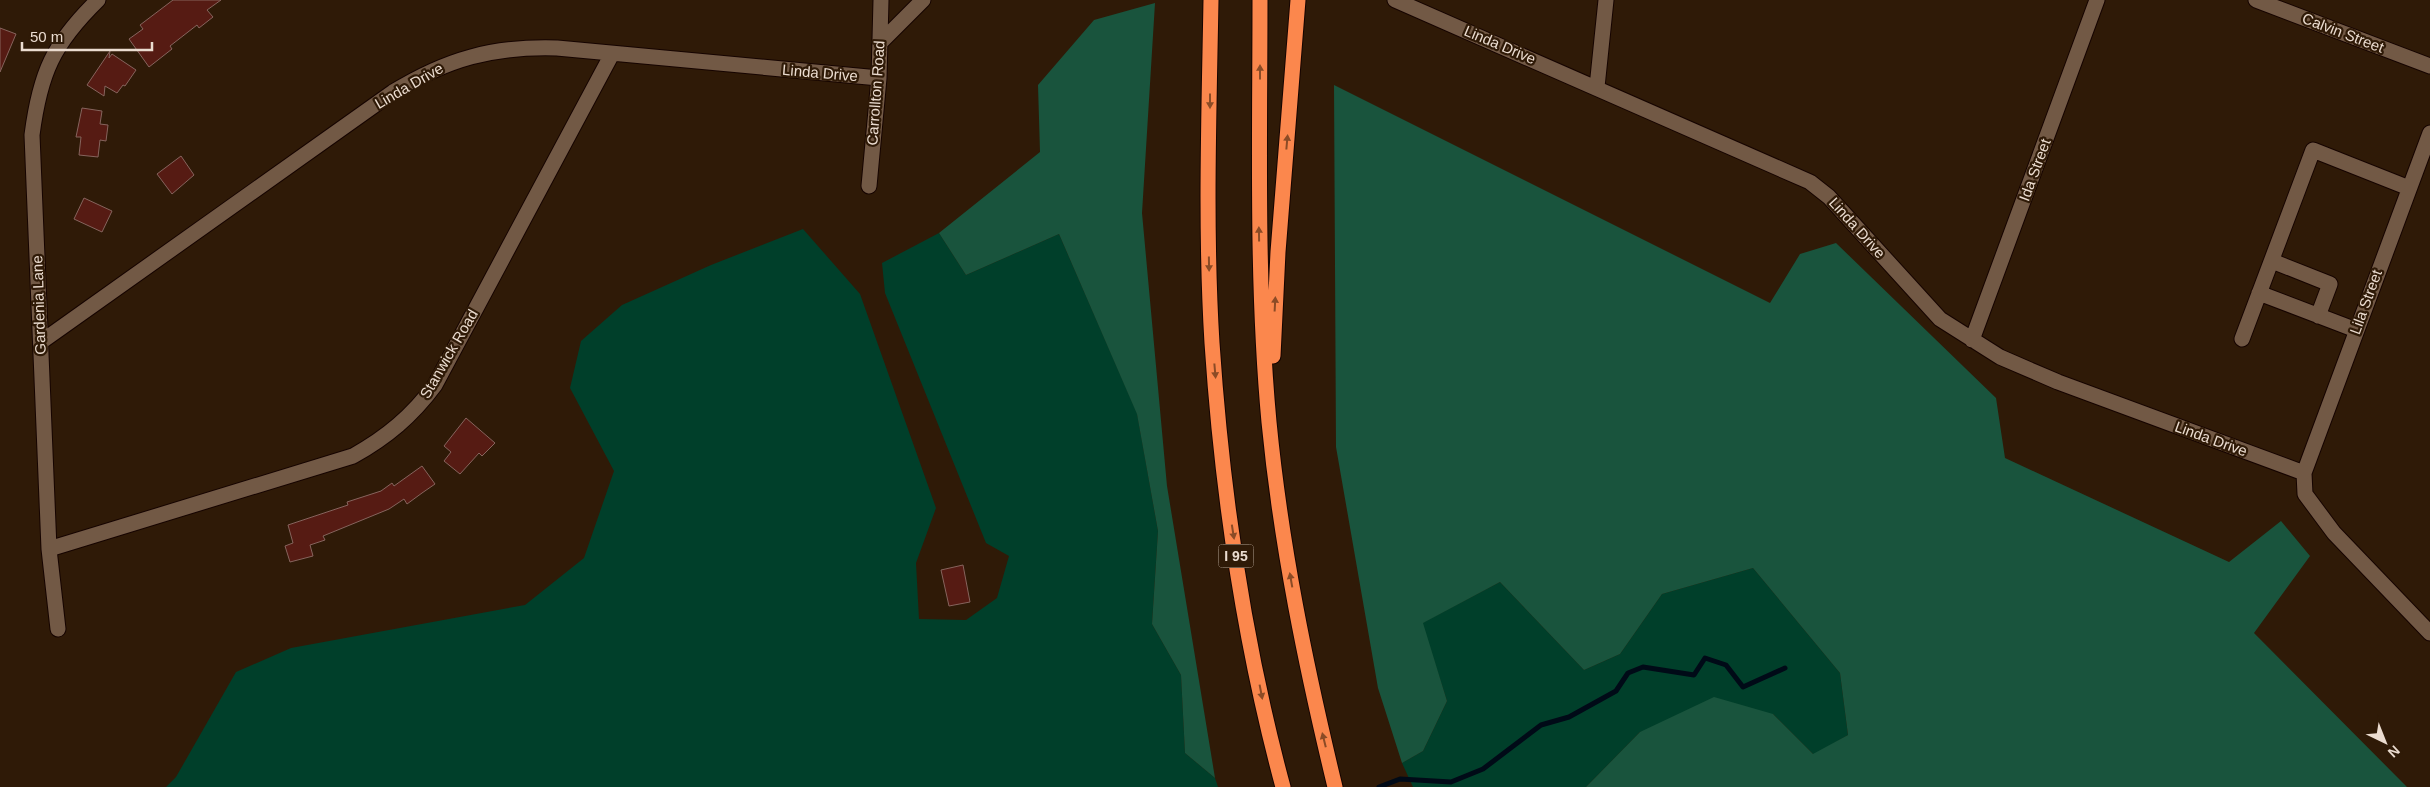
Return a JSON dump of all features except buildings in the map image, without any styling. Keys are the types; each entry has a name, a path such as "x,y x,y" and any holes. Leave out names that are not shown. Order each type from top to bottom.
{"highway":[{"path":"1204,0 1210,67"},
{"name":"I 95","path":"1210,0 1210,281 1212,342 1223,468 1253,657 1283,787"},
{"path":"1260,0 1259,227 1269,423 1285,549 1308,670 1335,787"},
{"path":"1269,423 1278,252 1298,0"}],"street":[{"name":"Gardenia Lane","path":"58,629 49,549 32,135 37,97 46,68 59,44 98,0"},
{"name":"Carrollton Road","path":"869,186 879,78 881,0"},
{"path":"880,43 923,0"},
{"name":"Linda Drive","path":"1395,0 1810,182 1829,197 1940,319 2000,357 2058,382 2304,473"},
{"path":"1597,87 1606,0"},
{"name":"Ida Street","path":"1972,340 2097,0"},
{"name":"Calvin Street","path":"2256,0 2430,66"},
{"name":"Linda Drive","path":"41,342 419,76 455,61 507,49 557,48 879,78"},
{"name":"Stanwick Road","path":"49,549 353,456 379,442 400,426 418,408 435,385 612,54"},
{"name":"Lila Street","path":"2304,473 2430,133"},
{"path":"2242,339 2313,150 2409,188"},
{"path":"2272,261 2330,284 2318,316"},
{"path":"2259,293 2356,330"},
{"path":"2304,473 2305,494 2334,532 2430,633"}],"green space":[{"path":"1155,3 1142,213 1167,486 1215,778 1185,753 1181,675 1152,624 1158,531 1137,414 1059,234 966,275 939,233 1040,152 1038,85 1094,20"},
{"path":"1334,85 1770,303 1800,254 1836,243 1996,398 2005,458 2229,562 2281,521 2310,556 2254,633 2407,787 1586,787 1640,732 1714,697 1773,714 1813,754 1848,735 1840,673 1753,568 1662,594 1620,654 1584,670 1500,582 1423,623 1447,701 1423,751 1402,763 1378,688 1336,447"},
{"path":"803,229 860,294 936,508 916,563 919,619 966,620 997,598 1009,556 986,543 885,293 882,263 939,233 966,275 1059,234 1137,413 1158,531 1152,624 1181,675 1185,753 1215,778 1218,787 166,787 176,777 236,672 291,648 525,605 584,558 614,471 570,388 581,341 622,305 711,265"},
{"path":"1753,568 1840,673 1848,735 1814,755 1773,714 1640,732 1586,787 1413,787 1402,763 1423,751 1447,701 1422,623 1500,582 1584,670 1620,654 1662,594"}],"waterway":[{"path":"1379,787 1400,779 1451,782 1483,769 1541,725 1569,717 1616,691 1628,673 1643,667 1694,675 1705,658 1726,665 1743,687 1785,668"}]}
